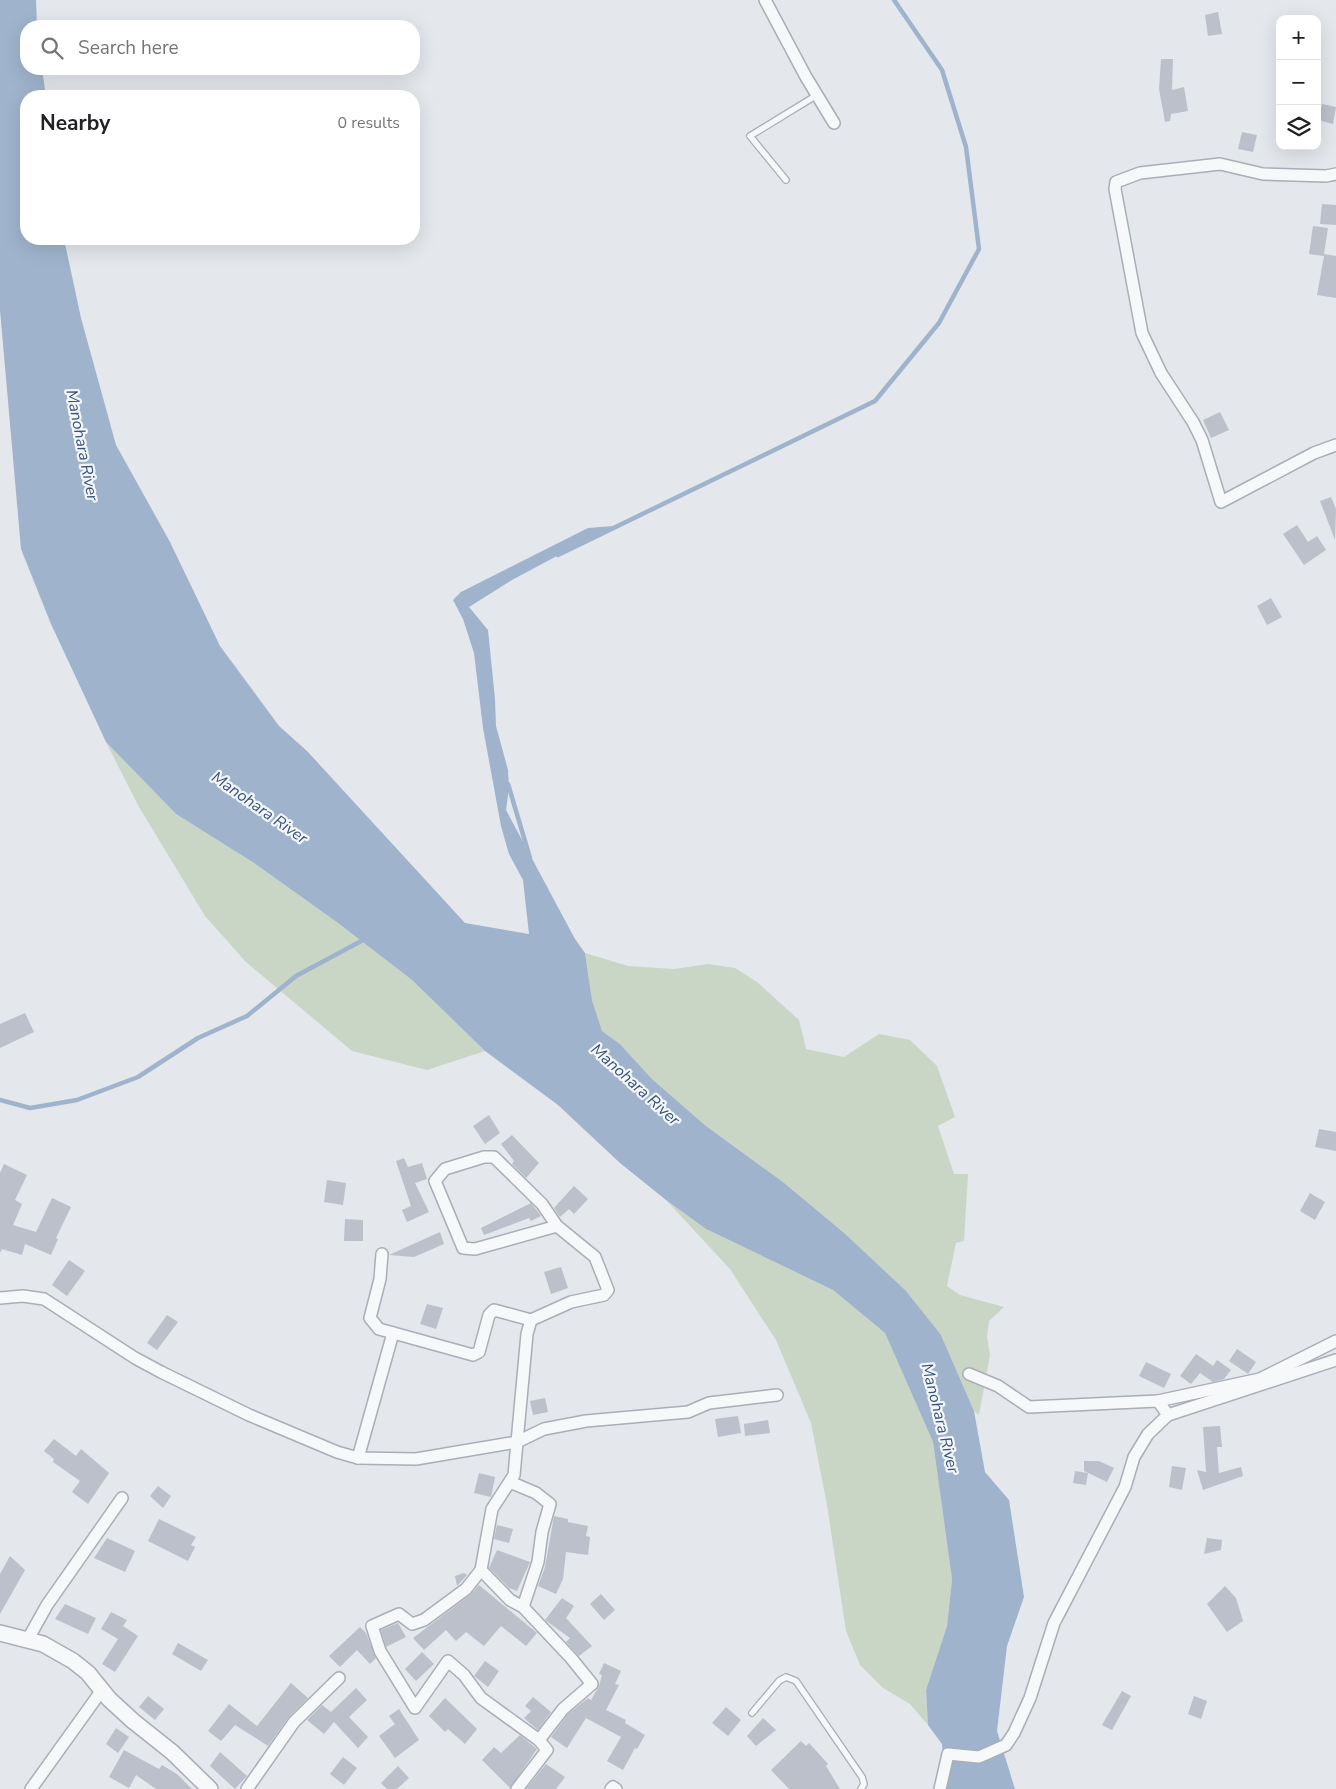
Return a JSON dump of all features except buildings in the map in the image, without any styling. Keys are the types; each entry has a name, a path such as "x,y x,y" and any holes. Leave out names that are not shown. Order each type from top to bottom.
{"street":[{"path":"765,0 834,123"},
{"path":"1336,174 1326,176 1264,174 1220,164 1140,173 1116,182 1115,190 1142,332 1161,373 1193,422 1202,440 1221,502 1314,453 1336,445"},
{"path":"382,1254 380,1278 370,1318 379,1329 473,1355 479,1352 489,1315 494,1310 531,1320 571,1302 604,1294 608,1290 601,1266 595,1257 557,1226 542,1204 494,1157 484,1157 445,1168 435,1181 463,1248 475,1250 557,1226"},
{"path":"0,1298 23,1296 44,1299 135,1358 161,1372 249,1415 328,1449 358,1458 416,1459 517,1442 544,1429 586,1421 688,1412 709,1404 777,1395"},
{"path":"517,1789 547,1750 538,1740 481,1698 464,1674 448,1661 415,1708 380,1651 372,1626 400,1614 412,1624 424,1620 466,1589 480,1570 492,1509 514,1475 527,1334 531,1320"},
{"path":"358,1458 392,1333"},
{"path":"969,1374 998,1386 1030,1407 1158,1401 1260,1379 1336,1341"},
{"path":"940,1789 945,1757 950,1753 979,1757 1006,1745 1014,1733 1030,1698 1054,1623 1125,1486 1134,1457 1148,1434 1168,1415 1336,1360"},
{"path":"1158,1401 1168,1415"},
{"path":"510,1482 536,1493 550,1504 538,1562 523,1606"},
{"path":"28,1639 47,1605 122,1498"},
{"path":"480,1570 510,1600 523,1606 592,1684 563,1709 538,1740"},
{"path":"0,1633 28,1639 57,1651 73,1661 88,1673 133,1722 172,1752 210,1789"},
{"path":"247,1789 294,1722 339,1678"},
{"path":"31,1789 102,1690"},
{"path":"611,1789 613,1787 616,1789"}],"lane":[{"path":"786,180 750,136 817,95"},
{"path":"752,1713 779,1681 786,1677 796,1681 862,1778 864,1784 861,1789"}],"green space":[{"path":"106,742 176,814 254,863 338,923 412,980 485,1051 427,1070 352,1051 246,962 205,916 139,807"},
{"path":"585,953 628,966 674,969 708,964 735,968 757,982 799,1020 806,1049 844,1057 879,1034 910,1040 937,1066 955,1117 938,1126 954,1174 968,1174 964,1241 956,1243 947,1286 960,1295 1004,1307 989,1321 987,1337 990,1355 979,1415 974,1411 941,1335 843,1232 783,1182 706,1126 652,1079 620,1044 602,1031 592,1000"},
{"path":"666,1200 706,1229 833,1290 885,1333 933,1442 952,1579 947,1626 926,1690 928,1725 910,1704 883,1688 860,1665 846,1631 827,1505 811,1423 776,1340 730,1269"}],"water":[{"name":"Manohara River","path":"0,0 36,0 37,20 20,20 20,75 43,75 45,90 20,90 20,245 65,245 81,318 116,445 170,542 220,646 279,726 307,751 465,923 529,934 523,880 509,854 501,826 483,728 474,653 463,619 453,600 461,592 588,528 613,526 512,580 469,607 488,630 496,726 508,770 509,788 506,810 575,939 585,953 592,1000 602,1031 620,1044 652,1079 706,1126 783,1182 843,1232 906,1291 941,1335 974,1411 985,1472 1009,1500 1024,1597 1007,1646 997,1731 1015,1789 946,1789 942,1744 928,1725 926,1690 947,1626 952,1579 933,1442 885,1333 833,1290 706,1229 666,1200 620,1163 558,1105 485,1051 412,980 338,923 254,863 176,814 106,742 51,624 21,549 0,310"}],"waterway":[{"path":"558,555 875,401 939,323 979,249 966,147 942,70 894,0"},
{"path":"508,784 530,858"},
{"path":"0,1100 30,1108 77,1100 138,1077 198,1038 247,1016 296,976 365,939"}]}
